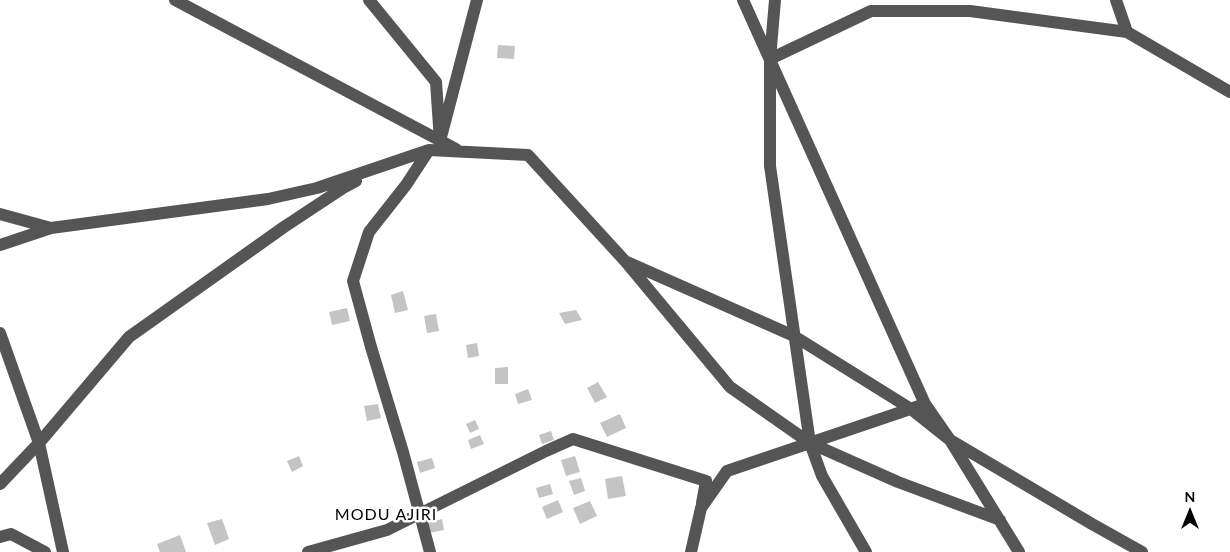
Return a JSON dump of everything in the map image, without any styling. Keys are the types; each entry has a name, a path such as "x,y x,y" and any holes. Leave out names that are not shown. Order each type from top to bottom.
{"street":[{"path":"175,0 461,151"},
{"path":"369,0 436,82 440,140"},
{"path":"440,140 477,0"},
{"path":"743,0 925,404 950,440 1019,552"},
{"path":"775,0 770,59 770,166 810,443 822,476 866,552"},
{"path":"1116,0 1127,32"},
{"path":"770,59 871,11 970,11 1127,32 1230,92"},
{"path":"429,150 406,185 369,232 353,281 430,552"},
{"path":"0,244 51,228 268,199 316,188 429,150 528,155 625,261 730,387 810,443 898,482 1000,520"},
{"path":"0,484 39,443 129,337 284,227 343,188 390,164"},
{"path":"0,214 51,228"},
{"path":"625,261 794,336 911,409 950,440 1142,552"},
{"path":"0,333 39,443 63,552"},
{"path":"701,508 727,471 925,404"},
{"path":"308,552 387,530 573,439 706,481 692,552"},
{"path":"0,537 11,534 46,552"}],"building":[{"path":"498,45 515,46 514,59 497,58"},
{"path":"403,291 408,310 395,313 391,295"},
{"path":"347,308 350,321 332,325 329,312"},
{"path":"576,310 582,320 565,324 559,313"},
{"path":"436,314 439,331 427,333 424,316"},
{"path":"477,343 479,356 468,358 466,345"},
{"path":"508,367 508,384 495,384 495,368"},
{"path":"598,382 607,397 595,403 587,388"},
{"path":"528,389 532,400 518,404 515,394"},
{"path":"378,404 381,418 367,421 364,406"},
{"path":"620,414 626,428 607,437 600,423"},
{"path":"475,420 479,429 470,433 466,424"},
{"path":"551,431 554,440 542,444 539,435"},
{"path":"480,435 484,444 471,449 468,440"},
{"path":"299,456 303,466 292,472 287,461"},
{"path":"575,456 580,472 566,476 561,460"},
{"path":"432,458 435,468 420,473 417,462"},
{"path":"622,476 626,496 608,499 605,479"},
{"path":"581,478 585,491 574,495 569,481"},
{"path":"550,484 553,494 539,498 536,488"},
{"path":"558,500 563,512 547,519 542,507"},
{"path":"590,501 597,516 580,524 573,508"},
{"path":"222,519 229,539 215,545 207,523"},
{"path":"442,519 444,530 429,533 427,523"},
{"path":"180,535 186,552 160,552 157,544"}],"district":[{"name":"MODU AJIRI","path":"386,515"}]}
